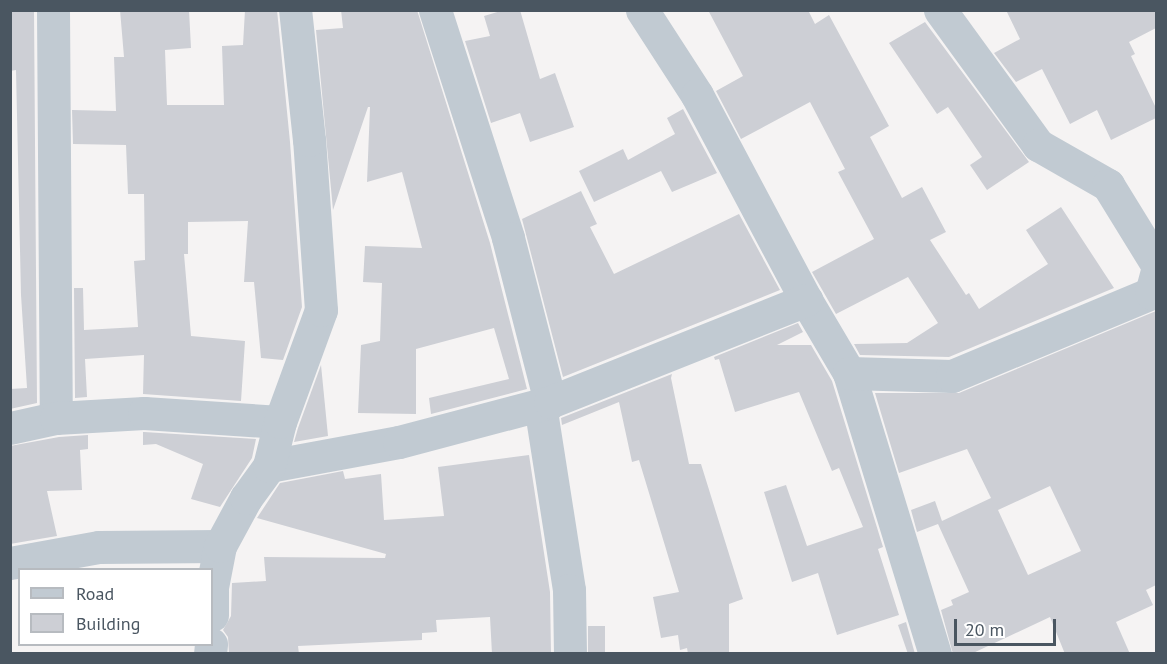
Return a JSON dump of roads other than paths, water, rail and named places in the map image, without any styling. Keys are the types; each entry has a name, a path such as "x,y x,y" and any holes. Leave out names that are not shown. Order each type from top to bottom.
{"street":[{"path":"53,10 56,418"},
{"path":"213,582 220,546 246,498 269,466 280,422 321,310 309,140 295,10"},
{"path":"435,10 507,238 550,402"},
{"path":"642,10 698,95 806,300 849,373 935,654"},
{"path":"849,373 952,376 1155,284 1108,185 1038,145 940,10"},
{"path":"269,466 399,442 550,402 806,300"},
{"path":"550,402 540,411 569,590 570,654"},
{"path":"10,428 56,418 144,414 280,422"},
{"path":"10,563 99,547 220,546"}]}
